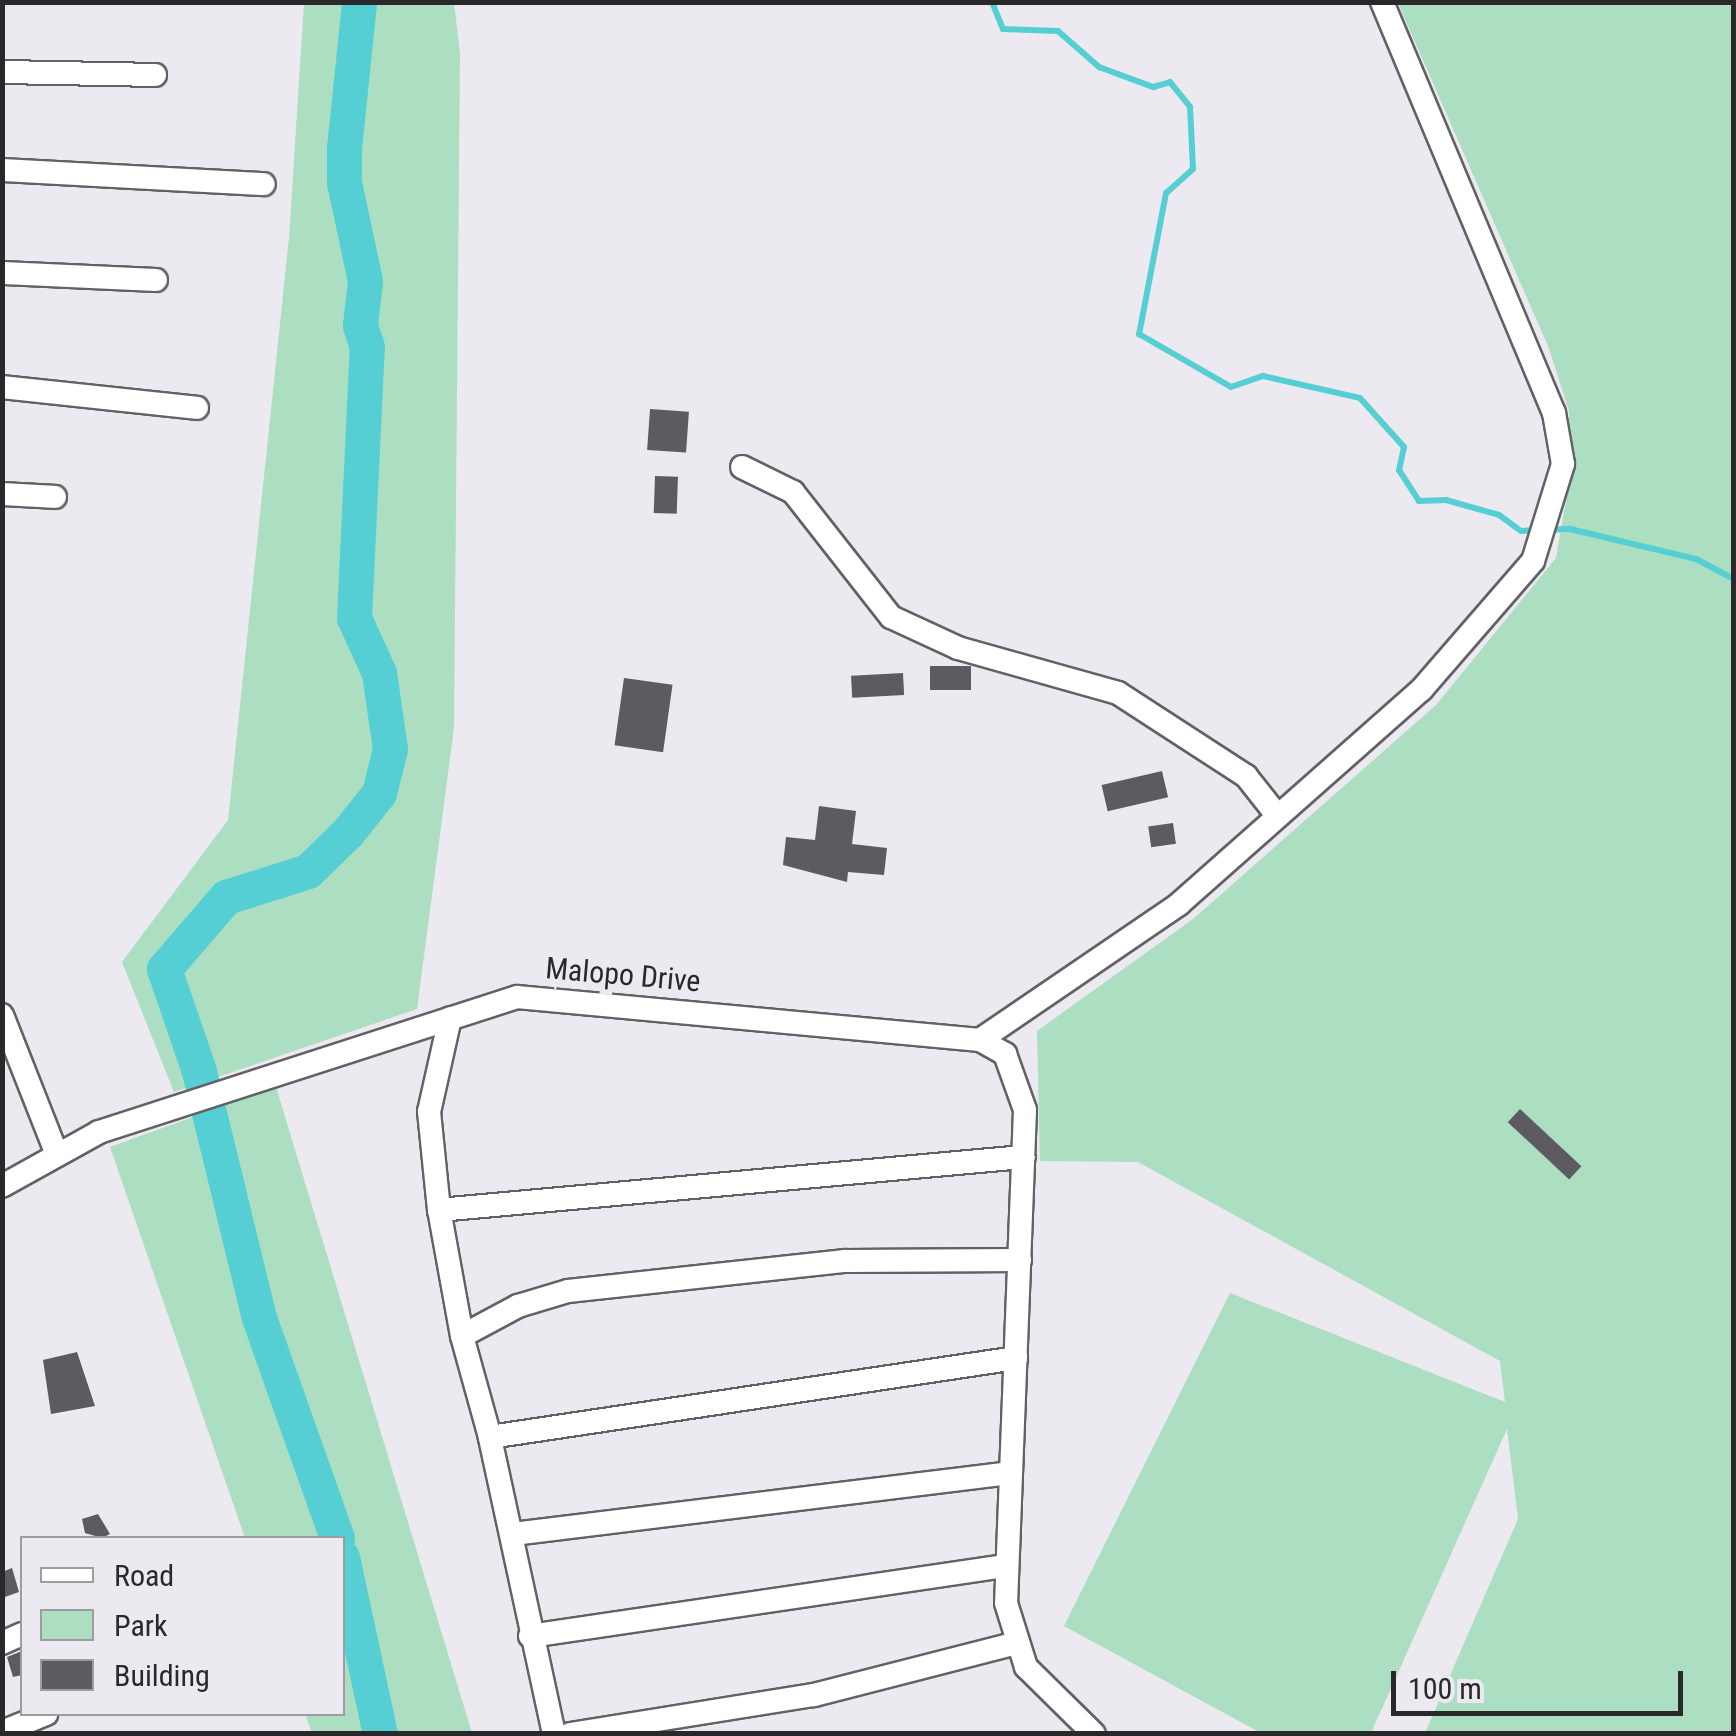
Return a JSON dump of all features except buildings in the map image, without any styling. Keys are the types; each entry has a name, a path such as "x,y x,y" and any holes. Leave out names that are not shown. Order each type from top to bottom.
{"street":[{"path":"1080,1731 1026,1667 1016,1643 1004,1566 1024,1157 1017,1076 1005,1054 980,1040 1179,904 1276,814 1422,689 1533,560 1563,464 1539,364 1382,2"},
{"path":"2,72 155,75"},
{"path":"2,170 264,184"},
{"path":"2,273 156,280"},
{"path":"2,387 197,408"},
{"path":"742,467 793,492 892,618 958,648 1118,693 1246,776 1276,814"},
{"path":"2,494 55,497"},
{"name":"Malopo Drive","path":"2,1186 56,1152 158,1112 517,997 980,1040"},
{"path":"2,1015 56,1152"},
{"path":"450,1018 429,1112 440,1210 462,1336 513,1534 530,1636 554,1734"},
{"path":"440,1210 1024,1157"},
{"path":"462,1336 568,1291 845,1261 1020,1260"},
{"path":"490,1437 1016,1358"},
{"path":"513,1534 1009,1473"},
{"path":"530,1636 1004,1566"},
{"path":"570,1734 814,1695 1016,1643"},
{"path":"2,1732 41,1716"}],"green space":[{"path":"304,3 454,3 460,53 454,728 417,1009 174,1092 122,962 228,820 289,238"},
{"path":"1398,3 1733,3 1733,1733 1425,1733 1518,1519 1507,1429 1371,1733 1261,1733 1064,1626 1230,1293 1505,1402 1500,1361 1138,1162 1040,1161 1037,1031 1193,919 1436,705 1556,558 1569,482 1569,411 1548,346"},
{"path":"276,1087 472,1733 312,1733 306,1716 345,1716 345,1536 244,1536 110,1147"}],"waterway":[{"path":"336,1536 259,1318 199,1071 164,969 226,897 308,871 348,832 379,793 390,749 379,673 354,618 367,347 360,325 365,281 344,182 344,148 359,2"},
{"path":"992,2 1003,29 1058,31 1099,67 1153,87 1170,82 1190,107 1193,169 1166,193 1139,334 1231,387 1263,376 1360,398 1404,447 1399,470 1419,501 1446,500 1499,515 1521,531 1536,530"},
{"path":"1548,530 1570,529 1696,559 1734,579"},
{"path":"345,1571 380,1734"}]}
